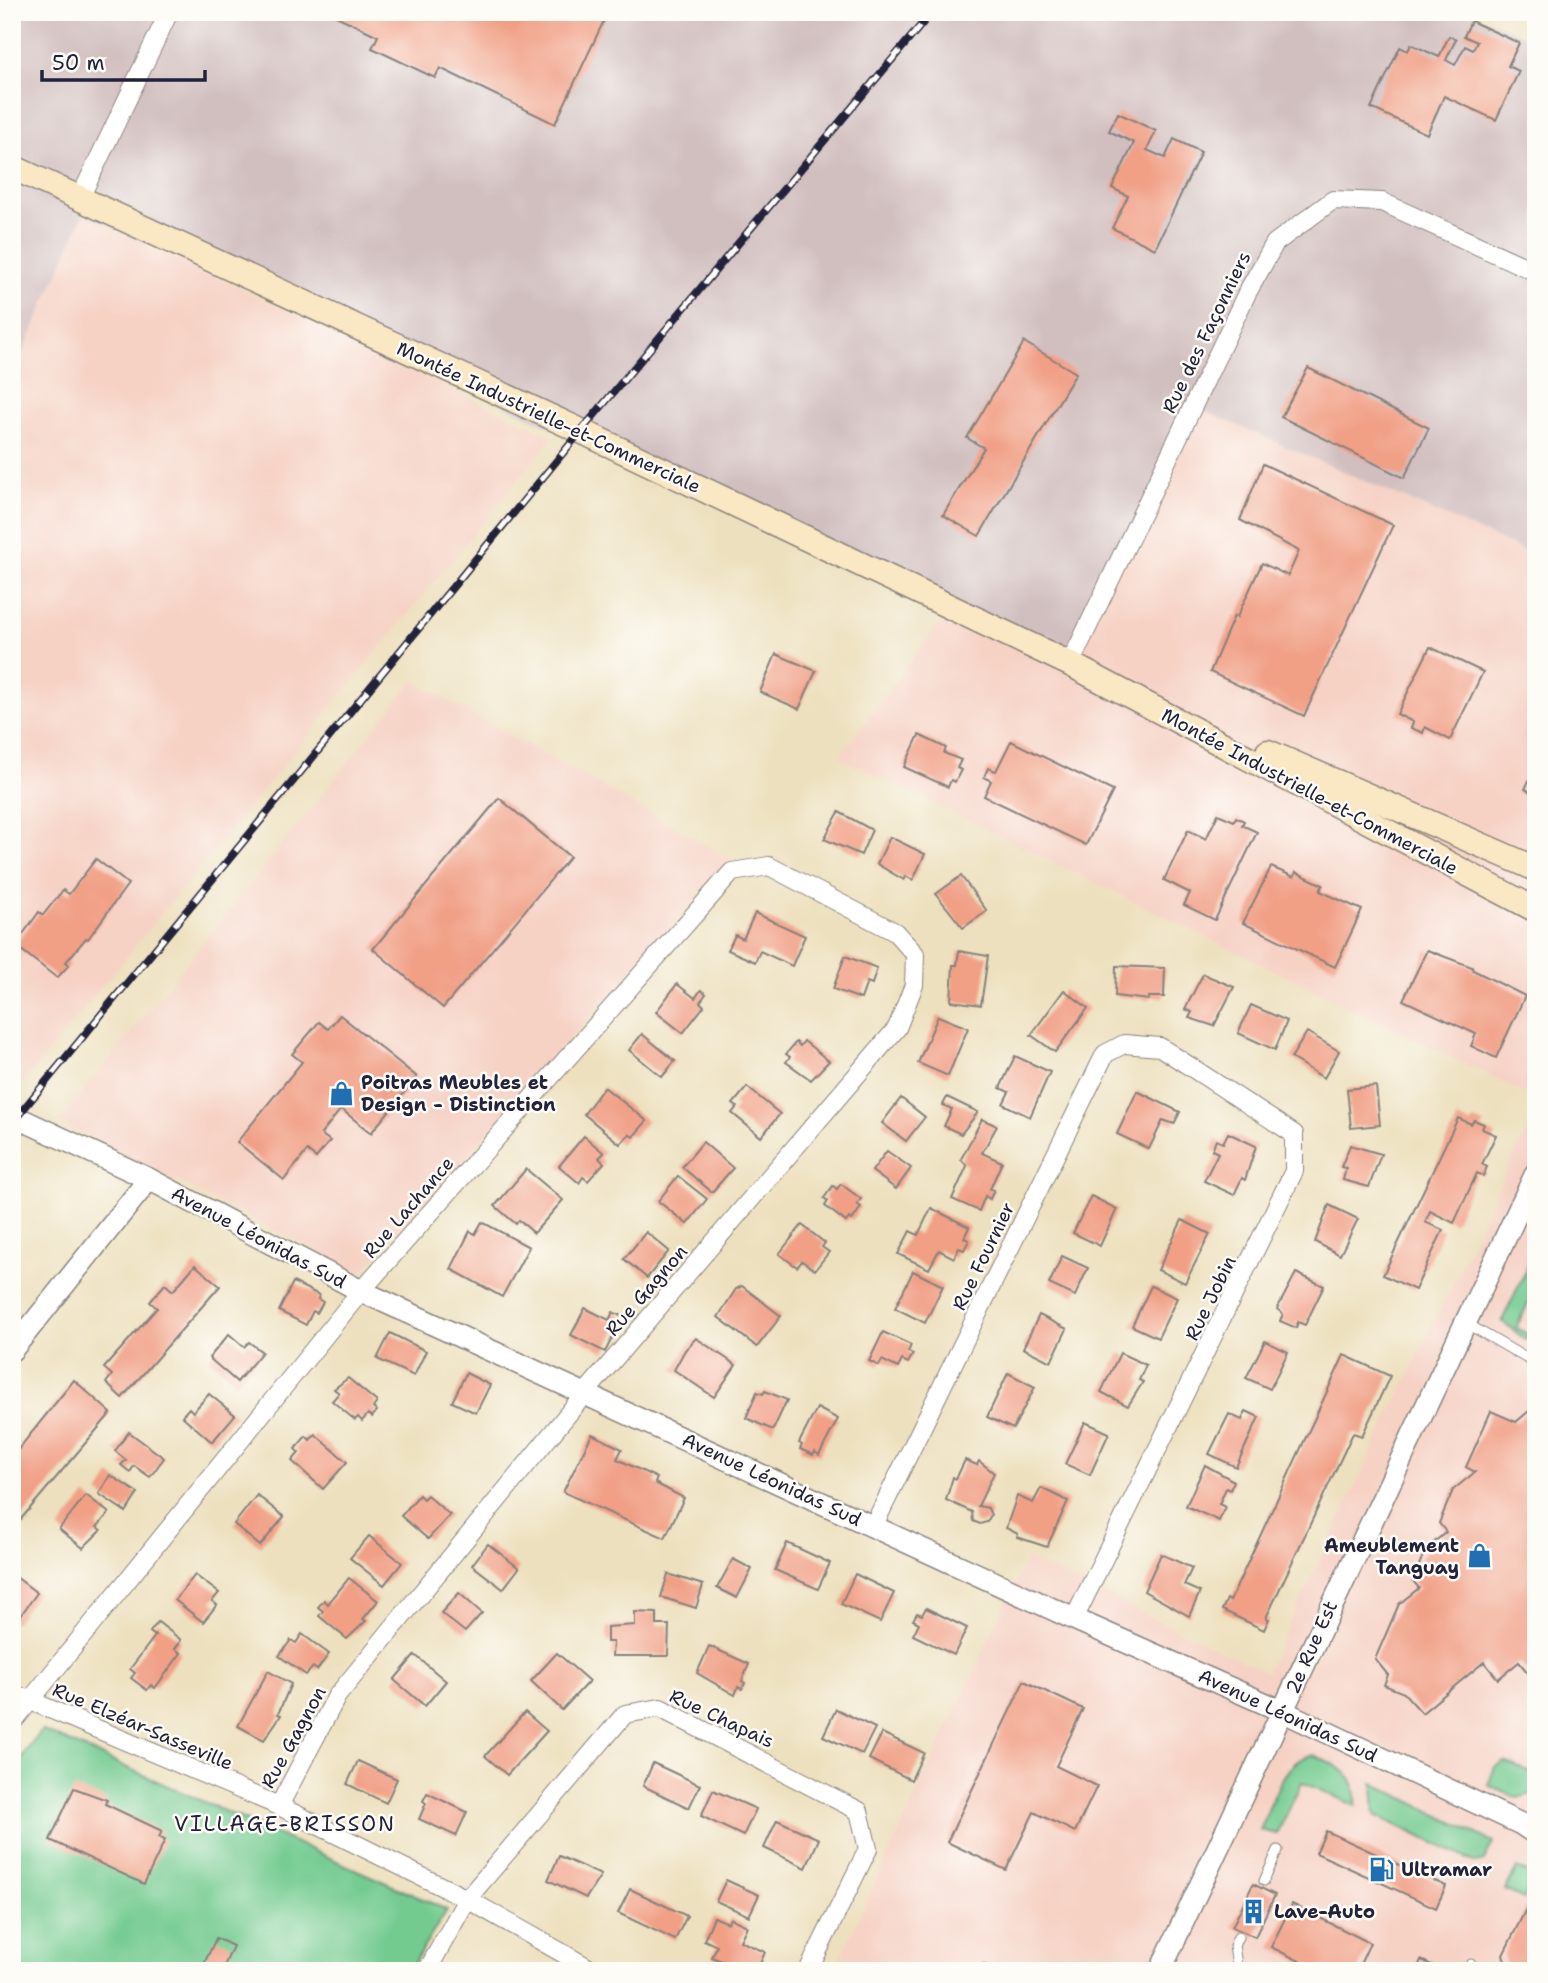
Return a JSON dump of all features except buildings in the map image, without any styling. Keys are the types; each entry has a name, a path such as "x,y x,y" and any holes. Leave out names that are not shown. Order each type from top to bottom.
{"main road":[{"name":"Montée Industrielle-et-Commerciale","path":"12,167 1077,668 1536,869"},
{"name":"Montée Industrielle-et-Commerciale","path":"1077,668 1536,910"}],"street":[{"path":"80,198 169,12"},
{"name":"Rue des Façonniers","path":"1077,668 1247,293 1275,243 1333,200 1382,202 1536,272"},
{"name":"Rue Gagnon","path":"279,1806 337,1696 586,1392 897,1028 914,985 915,954 895,932 769,866 746,867"},
{"name":"Rue Lachance","path":"12,1723 21,1697 361,1291 732,872 746,867"},
{"name":"Rue Fournier","path":"873,1527 1105,1054 1124,1044 1160,1047"},
{"name":"Rue Jobin","path":"1074,1619 1294,1171 1294,1134 1160,1047"},
{"name":"Avenue Léonidas Sud","path":"12,1115 149,1179 361,1291 586,1392 1074,1619 1531,1823"},
{"name":"2e Rue Est","path":"1160,1971 1536,1173"},
{"path":"12,1350 149,1179"},
{"name":"Rue Elzéar-Sasseville","path":"21,1697 279,1806 467,1899 593,1971"},
{"name":"Rue Chapais","path":"426,1971 467,1899 625,1714 660,1708 859,1811 868,1849 808,1971"}],"lane":[{"path":"1464,1322 1536,1364"},
{"path":"1264,1881 1278,1850"},
{"path":"1238,1937 1234,1946 1238,1971"}],"shaded area":[{"path":"12,12 1468,12 1536,41 1536,556 1193,406 1070,664 84,214 12,377"},
{"path":"84,214 553,437 12,1096 12,377"},
{"path":"1193,406 1536,556 1536,1099 839,757 951,608"},
{"path":"413,681 731,859 361,1274 59,1122"},
{"path":"1536,1110 1536,1971 834,1971 1027,1558 1266,1672"}],"green space":[{"path":"1536,1249 1536,1287 1516,1328 1531,1336 1526,1340 1502,1321"},
{"path":"42,1730 447,1910 409,1971 12,1971 12,1770"},
{"path":"1313,1755 1339,1767 1351,1779 1356,1806 1302,1782 1277,1834 1260,1830 1279,1784 1286,1774 1302,1758"},
{"path":"1504,1762 1536,1774 1536,1793 1517,1798 1488,1785 1495,1767"},
{"path":"1373,1783 1493,1842 1484,1861 1476,1863 1375,1815"},
{"path":"1517,1868 1535,1877 1524,1899 1505,1890"}],"railway":[{"path":"12,1123 581,431 932,12"}],"place":[{"name":"Poitras Meubles et Design - Distinction","path":"341,1093"},
{"name":"Ameublement Tanguay","path":"1479,1556"},
{"name":"Ultramar","path":"1381,1869"},
{"name":"Lave-Auto","path":"1254,1911"}],"district":[{"name":"VILLAGE-BRISSON","path":"285,1824"}]}
